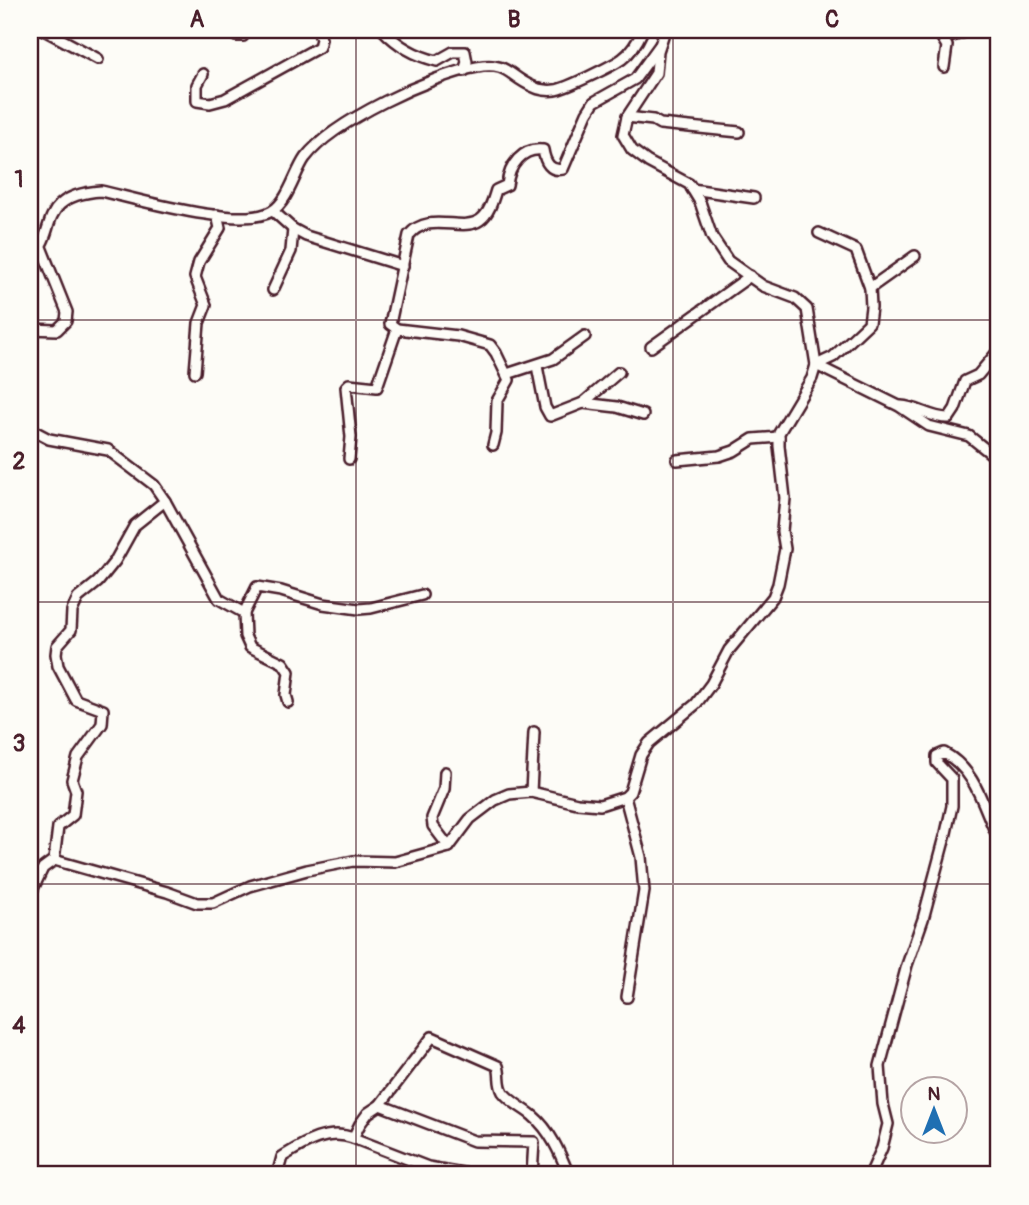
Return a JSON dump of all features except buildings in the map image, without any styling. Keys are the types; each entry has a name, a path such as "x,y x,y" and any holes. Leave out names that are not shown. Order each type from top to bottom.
{"street":[{"path":"44,30 98,59"},
{"path":"227,30 236,36 243,36 245,30"},
{"path":"203,74 197,85 197,101 210,103 226,99 319,47 321,39 317,30"},
{"path":"383,30 393,41 418,57 437,61 453,52 465,52 467,62 464,71"},
{"path":"30,329 57,330 66,321 67,312 41,247 52,212 62,202 87,192 100,191 216,215 246,218 273,211 306,157 333,133 422,83 477,67 502,66 535,88 556,90 622,59 637,44 643,30"},
{"path":"54,860 197,903 213,903 250,886 307,870 353,861 395,863 449,846 470,819 495,800 509,794 531,792 577,803 600,805 625,797 630,792 641,755 649,743 696,704 711,684 729,650 773,597 785,549 782,530 785,498 779,433 817,365 807,309 795,298 763,286 728,261 712,237 700,202 689,184 648,162 632,150 623,135 628,117 656,73 665,30"},
{"path":"937,30 947,46 944,67"},
{"path":"943,39 971,30"},
{"path":"493,445 497,401 509,380 490,345 458,336 397,329 390,324 409,235 419,226 443,222 472,224 479,221 485,215 496,190 507,185 513,163 523,155 538,149 543,150 545,161 551,168 563,169 594,102 635,79 660,44"},
{"path":"628,117 653,120 660,124 738,132"},
{"path":"692,189 754,198"},
{"path":"273,211 293,229 306,236 403,266"},
{"path":"194,372 199,323 206,305 195,277 199,262 220,228 216,215"},
{"path":"274,290 291,251 293,229"},
{"path":"817,365 833,357 869,323 871,307 870,288 856,250 819,233"},
{"path":"30,254 41,247"},
{"path":"870,288 915,256"},
{"path":"651,347 750,276"},
{"path":"349,459 351,437 346,387 349,384 377,387 397,329"},
{"path":"507,374 553,359 586,336"},
{"path":"899,407 912,407 939,418 949,418 965,381 978,375 999,350"},
{"path":"817,365 899,407 929,426 969,436 999,460"},
{"path":"537,366 548,414 556,414 583,403 619,372"},
{"path":"583,403 617,407 643,415"},
{"path":"30,429 48,439 108,450 154,485 219,599 244,613"},
{"path":"677,460 719,456 734,451 753,439 779,437"},
{"path":"30,895 43,868 54,860 58,827 74,815 76,791 72,780 78,757 102,724 103,710 76,699 58,666 57,646 71,630 72,611 78,598 98,582 115,561 135,525 165,501"},
{"path":"288,702 286,695 289,672 283,663 250,647 245,636 244,613 257,586 323,604 359,609 422,594"},
{"path":"531,792 534,732"},
{"path":"870,1175 882,1148 888,1124 883,1104 880,1066 907,965 923,919 952,806 952,779 937,763 937,756 944,753 958,760 978,788 995,831 999,834"},
{"path":"445,772 444,789 432,818 433,827 449,846"},
{"path":"625,797 641,857 644,891 627,997"},
{"path":"353,1138 368,1113 380,1105 432,1037 498,1066 499,1083 503,1092 535,1117 559,1150 568,1173 565,1175"},
{"path":"380,1105 474,1141 534,1142 532,1175"},
{"path":"277,1175 282,1157 306,1142 341,1134 428,1167 474,1175"}]}
